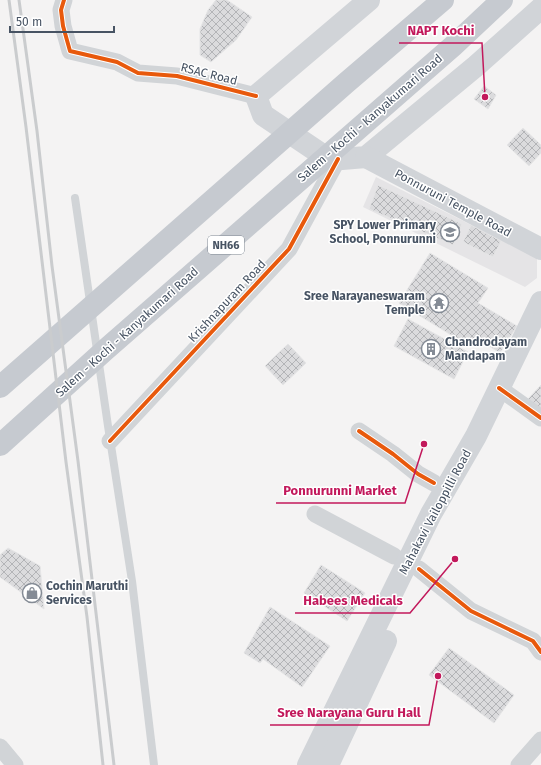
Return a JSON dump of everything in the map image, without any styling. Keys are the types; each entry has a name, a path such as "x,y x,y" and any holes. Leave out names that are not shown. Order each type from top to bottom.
{"highway":[{"name":"Salem - Kochi - Kanyakumari Road","path":"0,446 110,346 453,46 502,0"},
{"path":"0,387 346,83 435,7"}],"main road":[{"path":"370,0 256,96 263,115 330,160 366,157 476,66 541,8"},
{"name":"Ponnuruni Temple Road","path":"366,157 541,249"},
{"name":"Mahakavi Vailoppilli Road","path":"308,765 431,514 476,436 541,302"},
{"path":"293,765 394,556 434,483 482,404 496,395 498,413 419,569 328,765"}],"street":[{"name":"RSAC Road","path":"64,0 61,10 70,51 117,62 138,74 177,76 256,96"},
{"name":"Krishnapuram Road","path":"110,441 289,249 338,160"},
{"path":"496,395 541,418"},
{"path":"360,431 418,474 434,483"},
{"path":"315,514 394,556"},
{"path":"419,569 471,611 533,641 541,652"},
{"path":"519,765 541,740"},
{"path":"0,747 15,765"}],"lane":[{"path":"74,198 132,581 154,765"}],"shaded area":[{"name":"SPY Lower Primary School, Ponnurunni","path":"376,177 537,258 537,278 525,287 363,207"}],"building":[{"path":"216,0 227,0 252,17 236,40 211,62 200,55 200,29 208,10"},
{"path":"484,86 496,95 488,109 474,99"},
{"path":"523,128 541,145 541,153 529,166 507,145"},
{"name":"SPY Lower Primary School, Ponnurunni","path":"378,185 462,224 453,245 369,209"},
{"name":"SPY Lower Primary School, Ponnurunni","path":"471,225 501,241 493,257 463,242"},
{"name":"Sree Narayaneswaram Temple","path":"430,253 488,288 478,303 517,326 500,353 475,337 469,346 399,303"},
{"name":"Chandrodayam Mandapam","path":"408,319 468,352 454,379 394,346"},
{"path":"288,344 306,363 283,385 265,366"},
{"path":"541,385 541,413 527,400"},
{"name":"Cochin Maruthi Services","path":"8,548 40,566 44,609 0,577 0,555"},
{"path":"321,565 365,593 347,621 304,593"},
{"path":"270,607 330,646 302,687 263,659 260,663 244,653"},
{"path":"449,648 514,695 494,723 429,675"}],"railway":[{"path":"9,0 26,127 66,462 87,617 103,765"},
{"path":"19,0 37,131 52,266 78,461 114,765"}],"cycle path":[{"path":"64,0 61,10 63,26 70,51 117,62 138,73 177,76 256,96"},
{"path":"110,441 289,249 338,159"},
{"path":"499,388 541,418"},
{"path":"359,431 393,454 418,474 434,483"},
{"path":"419,569 471,611 533,641 541,652"}],"place":[{"name":"NAPT Kochi","path":"485,97"},
{"name":"SPY Lower Primary School, Ponnurunni","path":"450,232"},
{"name":"Sree Narayaneswaram Temple","path":"439,303"},
{"name":"Chandrodayam Mandapam","path":"431,349"},
{"name":"Ponnurunni Market","path":"424,444"},
{"name":"Habees Medicals","path":"455,559"},
{"name":"Cochin Maruthi Services","path":"32,593"},
{"name":"Sree Narayana Guru Hall","path":"438,676"}]}
